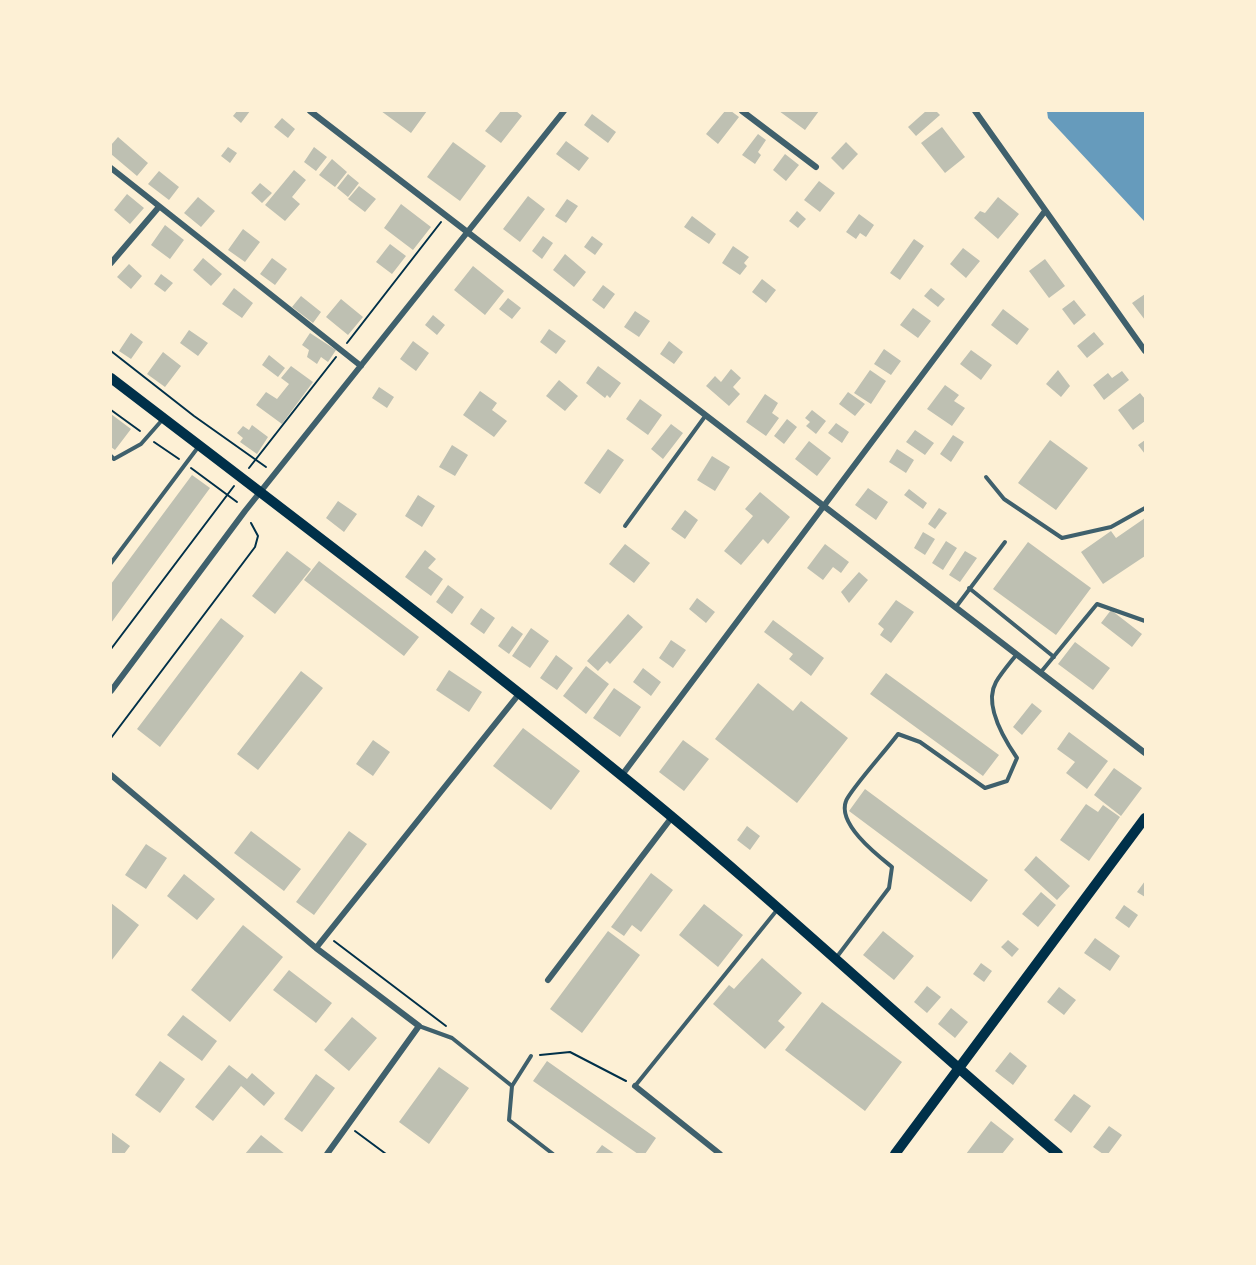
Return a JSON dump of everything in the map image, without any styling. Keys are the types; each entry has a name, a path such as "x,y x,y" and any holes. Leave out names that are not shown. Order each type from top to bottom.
{"main road":[{"path":"111,378 622,775 779,907 958,1070 1058,1154"},
{"path":"895,1154 1145,818"}],"street":[{"path":"310,111 1145,753"},
{"path":"111,691 260,492 564,111"},
{"path":"742,111 816,167"},
{"path":"975,111 1145,351"},
{"path":"111,168 158,208 361,366"},
{"path":"111,263 158,208"},
{"path":"622,775 1045,211"},
{"path":"316,948 519,694"},
{"path":"111,776 316,948 419,1026 327,1154"},
{"path":"548,980 672,817"},
{"path":"635,1086 720,1154"}],"lane":[{"path":"625,526 706,415"},
{"path":"111,456 114,459 132,449 147,437 163,418"},
{"path":"111,564 200,446"},
{"path":"986,477 1004,499 1062,538 1112,527 1145,508"},
{"path":"956,608 1005,542"},
{"path":"969,588 1054,657"},
{"path":"1040,673 1096,604 1145,621"},
{"path":"836,959 889,888 892,867 866,846 846,817 846,801 898,734 920,742 985,788 1007,781 1017,758 1005,740 993,708 995,684 1017,654"},
{"path":"635,1086 779,907"},
{"path":"419,1026 452,1038 512,1086"},
{"path":"531,1056 512,1086 510,1120 553,1154"}],"path":[{"path":"111,351 194,416 266,467"},
{"path":"111,410 237,502"},
{"path":"111,649 236,484"},
{"path":"111,738 255,548 258,536 250,524"},
{"path":"327,935 455,1032 452,1038"},
{"path":"531,1056 570,1052 635,1086"},
{"path":"348,1126 386,1154"}],"water":[{"path":"1047,111 1145,111 1145,222 1048,118"}],"building":[{"path":"237,111 250,111 241,123 233,116"},
{"path":"381,111 427,111 411,133"},
{"path":"501,111 516,111 522,116 501,143 485,131"},
{"path":"725,111 731,111 739,117 718,144 706,134"},
{"path":"779,111 819,111 805,130"},
{"path":"926,111 936,111 940,115 916,136 908,127"},
{"path":"592,114 616,132 608,143 584,125"},
{"path":"282,118 295,129 288,138 274,127"},
{"path":"942,127 965,157 945,173 921,143"},
{"path":"758,134 766,140 758,152 761,155 755,164 742,155"},
{"path":"118,137 148,163 137,176 111,154 111,145"},
{"path":"566,141 589,158 579,171 556,154"},
{"path":"453,142 486,166 460,201 427,177"},
{"path":"846,142 858,154 843,170 831,158"},
{"path":"228,147 237,153 230,163 221,156"},
{"path":"314,147 327,157 316,171 304,162"},
{"path":"785,154 799,165 786,181 773,170"},
{"path":"332,159 347,172 335,187 319,175"},
{"path":"294,170 306,180 292,197 300,204 285,221 265,205"},
{"path":"159,171 179,187 169,200 148,184"},
{"path":"348,174 359,183 348,197 337,188"},
{"path":"819,181 835,193 820,212 804,200"},
{"path":"260,183 272,193 262,203 251,193"},
{"path":"359,186 376,199 365,212 348,199"},
{"path":"127,194 144,208 130,224 114,210"},
{"path":"528,196 545,209 520,242 503,229"},
{"path":"198,197 215,211 201,227 184,213"},
{"path":"998,197 1019,214 998,239 974,218 980,211 985,213"},
{"path":"567,199 578,206 566,223 555,216"},
{"path":"401,204 431,227 413,250 384,228"},
{"path":"797,211 806,219 798,228 789,221"},
{"path":"859,214 874,225 866,237 860,233 856,239 846,232"},
{"path":"692,216 716,234 709,244 684,227"},
{"path":"165,225 184,240 170,259 151,245"},
{"path":"243,229 260,242 245,262 228,250"},
{"path":"543,236 553,243 542,259 532,251"},
{"path":"592,236 603,244 595,255 584,247"},
{"path":"914,239 924,246 900,280 890,273"},
{"path":"390,244 406,256 392,274 376,262"},
{"path":"733,246 749,257 744,263 747,266 740,275 722,263"},
{"path":"963,248 980,261 966,278 950,264"},
{"path":"565,254 586,272 574,287 553,270"},
{"path":"203,258 222,274 211,286 193,270"},
{"path":"272,258 287,269 275,285 260,274"},
{"path":"1045,259 1065,286 1049,298 1029,271"},
{"path":"129,264 142,276 131,289 117,277"},
{"path":"473,266 504,291 485,315 454,290"},
{"path":"161,274 173,283 165,292 154,284"},
{"path":"762,279 776,290 766,303 752,292"},
{"path":"603,285 615,294 604,309 592,300"},
{"path":"234,288 253,303 242,318 222,304"},
{"path":"931,288 945,299 938,307 924,296"},
{"path":"1145,294 1145,320 1132,303"},
{"path":"301,296 321,312 313,323 292,307"},
{"path":"508,298 521,308 512,319 499,309"},
{"path":"341,299 363,317 348,335 326,317"},
{"path":"1074,300 1086,315 1074,325 1062,309"},
{"path":"913,308 931,321 918,338 900,325"},
{"path":"1003,309 1029,329 1017,345 991,325"},
{"path":"635,311 650,321 639,337 624,327"},
{"path":"433,315 445,325 437,335 425,325"},
{"path":"549,329 566,341 556,354 540,342"},
{"path":"189,330 208,343 198,356 180,343"},
{"path":"1094,332 1104,344 1087,358 1077,346"},
{"path":"131,333 143,342 131,359 119,351"},
{"path":"310,333 336,350 328,362 321,357 317,364 307,357 309,350 302,345"},
{"path":"413,341 429,353 416,371 400,359"},
{"path":"669,341 683,352 674,364 660,354"},
{"path":"884,349 901,361 891,375 874,364"},
{"path":"971,350 992,365 981,380 960,364"},
{"path":"163,352 181,366 165,387 147,374"},
{"path":"269,355 285,368 278,377 262,365"},
{"path":"291,366 313,382 282,424 256,405 266,392 277,399 289,384 281,378"},
{"path":"598,366 621,383 610,398 607,395 605,398 586,383"},
{"path":"731,369 741,378 733,387 740,394 729,406 706,386 715,376 721,382"},
{"path":"870,370 886,381 871,404 854,393"},
{"path":"1058,370 1070,386 1061,397 1046,384"},
{"path":"1122,371 1129,380 1104,400 1093,385 1108,373 1112,378"},
{"path":"559,380 578,396 565,411 546,396"},
{"path":"945,385 959,395 954,401 965,408 952,426 927,409"},
{"path":"379,387 394,397 387,408 372,398"},
{"path":"480,391 497,403 492,410 507,421 494,437 463,415"},
{"path":"848,392 865,404 855,416 839,404"},
{"path":"1140,393 1145,399 1145,421 1133,430 1118,410"},
{"path":"765,394 778,403 772,413 779,418 766,436 746,422"},
{"path":"640,399 662,415 648,435 626,419"},
{"path":"812,410 826,421 816,434 806,426 810,422 805,418"},
{"path":"111,414 131,429 115,450 111,447"},
{"path":"787,419 797,427 784,444 774,436"},
{"path":"836,423 849,432 842,443 828,433"},
{"path":"671,424 683,433 663,459 651,449"},
{"path":"252,425 268,437 257,454 240,442 243,438 237,433 243,426 249,430"},
{"path":"915,430 934,443 925,455 906,442"},
{"path":"953,435 964,442 951,462 940,454"},
{"path":"1050,440 1088,468 1056,510 1018,483"},
{"path":"1145,440 1145,454 1138,445"},
{"path":"809,441 831,458 817,476 795,459"},
{"path":"452,445 468,455 455,476 439,467"},
{"path":"608,449 624,460 600,494 584,483"},
{"path":"897,449 914,460 906,473 889,462"},
{"path":"712,456 730,467 715,491 697,480"},
{"path":"192,475 210,488 111,623 111,584"},
{"path":"868,488 888,502 876,520 855,505"},
{"path":"909,489 927,503 923,509 904,495"},
{"path":"760,492 790,517 768,544 763,539 741,565 724,551 753,516 745,509"},
{"path":"418,495 435,506 422,527 405,516"},
{"path":"338,501 357,514 344,532 326,518"},
{"path":"939,508 947,513 935,529 928,524"},
{"path":"685,510 698,520 685,539 671,529"},
{"path":"1145,518 1145,556 1103,584 1081,552 1111,531 1116,538"},
{"path":"923,532 935,539 925,555 914,548"},
{"path":"946,541 957,548 943,570 932,563"},
{"path":"1028,542 1091,588 1056,635 993,589"},
{"path":"625,544 650,563 634,583 609,564"},
{"path":"825,544 849,562 841,573 833,567 823,580 807,568"},
{"path":"425,550 436,559 428,568 443,579 431,596 405,577"},
{"path":"287,551 311,569 275,614 252,596"},
{"path":"965,551 977,558 960,582 949,575"},
{"path":"319,561 419,637 404,656 304,580"},
{"path":"859,572 868,580 849,603 841,592"},
{"path":"448,585 464,597 452,614 436,602"},
{"path":"697,598 715,612 706,623 689,609"},
{"path":"896,600 914,612 891,643 880,635 884,629 878,624"},
{"path":"481,608 495,618 484,634 470,624"},
{"path":"1111,610 1142,634 1132,647 1101,623"},
{"path":"628,614 643,627 610,664 607,661 598,671 587,661"},
{"path":"221,618 244,636 160,747 137,729"},
{"path":"773,620 824,658 811,676 789,659 793,654 764,632"},
{"path":"512,626 523,634 509,654 498,646"},
{"path":"531,628 549,641 530,668 512,656"},
{"path":"671,640 686,650 673,668 659,658"},
{"path":"1075,642 1110,668 1093,690 1058,664"},
{"path":"556,655 573,668 557,690 540,678"},
{"path":"586,666 609,684 586,714 563,696"},
{"path":"643,668 661,682 651,696 633,682"},
{"path":"449,670 482,692 469,712 436,690"},
{"path":"301,671 323,688 258,770 237,754"},
{"path":"886,673 999,755 983,776 870,694"},
{"path":"758,683 793,711 801,701 848,738 797,803 715,739"},
{"path":"614,688 641,707 620,737 593,718"},
{"path":"1032,703 1042,711 1022,735 1013,727"},
{"path":"523,728 580,771 551,810 493,766"},
{"path":"1069,732 1108,761 1087,789 1066,773 1075,762 1057,749"},
{"path":"373,740 390,752 373,776 356,764"},
{"path":"683,740 709,759 684,791 659,772"},
{"path":"1114,768 1142,788 1121,816 1094,795"},
{"path":"865,789 988,880 971,902 849,811"},
{"path":"1086,804 1098,812 1103,805 1120,817 1089,861 1060,840"},
{"path":"747,826 760,836 750,850 737,840"},
{"path":"251,831 301,869 284,891 234,853"},
{"path":"349,831 367,844 314,915 296,902"},
{"path":"146,844 167,858 146,889 125,875"},
{"path":"1036,856 1070,886 1057,900 1024,870"},
{"path":"651,873 673,890 641,932 632,925 624,936 611,927"},
{"path":"184,874 215,899 197,920 167,896"},
{"path":"1145,881 1145,897 1137,892"},
{"path":"1041,892 1056,905 1038,927 1022,914"},
{"path":"111,903 139,925 111,961"},
{"path":"704,904 743,935 718,967 679,935"},
{"path":"1124,905 1138,915 1129,928 1115,918"},
{"path":"243,925 283,957 230,1022 191,990"},
{"path":"608,931 640,955 582,1033 550,1009"},
{"path":"883,931 914,956 894,980 863,955"},
{"path":"1095,938 1120,956 1110,971 1084,953"},
{"path":"1008,940 1019,949 1012,957 1001,947"},
{"path":"762,958 802,993 778,1021 785,1027 765,1049 713,1004 729,985 734,989"},
{"path":"981,963 992,971 984,982 973,974"},
{"path":"289,970 332,1003 316,1023 273,990"},
{"path":"927,986 941,997 927,1013 914,1002"},
{"path":"1059,987 1076,1000 1064,1015 1047,1002"},
{"path":"822,1002 902,1062 865,1111 785,1050"},
{"path":"951,1008 968,1022 955,1038 938,1024"},
{"path":"183,1015 217,1041 202,1061 167,1035"},
{"path":"352,1017 377,1038 349,1071 324,1050"},
{"path":"1010,1052 1027,1066 1013,1085 995,1071"},
{"path":"160,1061 185,1079 160,1113 135,1095"},
{"path":"547,1061 656,1138 645,1154 638,1154 533,1081"},
{"path":"229,1065 247,1079 252,1073 275,1093 264,1106 241,1086 213,1121 195,1107"},
{"path":"439,1067 469,1088 429,1144 399,1122"},
{"path":"316,1074 335,1088 302,1132 284,1119"},
{"path":"1074,1094 1091,1106 1071,1133 1054,1120"},
{"path":"991,1121 1014,1139 1002,1154 966,1154"},
{"path":"1109,1126 1122,1135 1108,1154 1103,1154 1093,1147"},
{"path":"111,1132 130,1146 124,1154 111,1154"},
{"path":"261,1135 285,1154 245,1154"},
{"path":"602,1145 615,1154 595,1154"}]}
